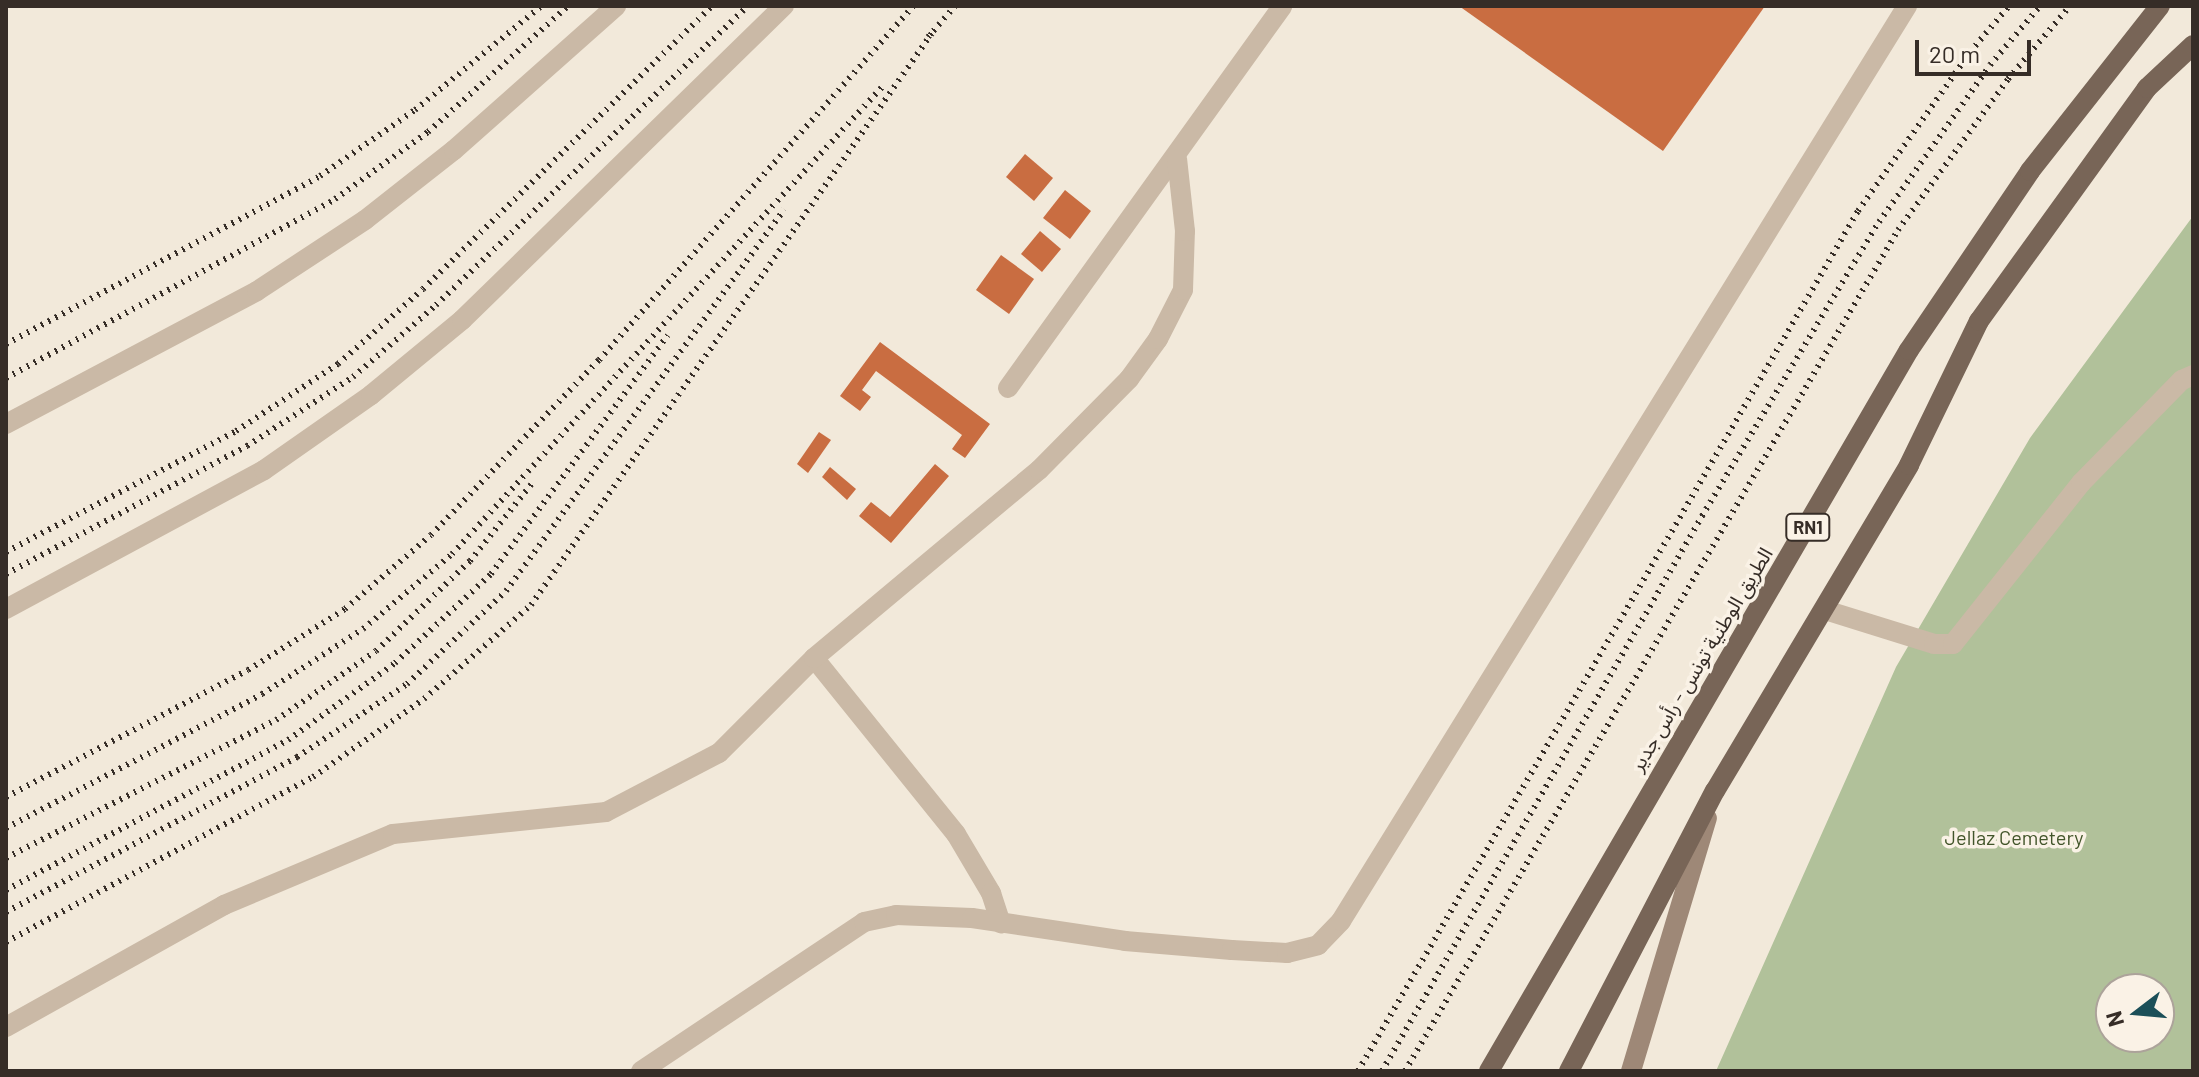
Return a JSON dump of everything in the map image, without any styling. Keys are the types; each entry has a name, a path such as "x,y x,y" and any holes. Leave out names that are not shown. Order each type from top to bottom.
{"main road":[{"name":"الطريق الوطنية تونس - رأس جدير","path":"1489,1071 1909,350 2030,171 2160,6"},
{"name":"RN1","path":"1569,1071 1715,791 1909,465 1979,321 2147,88 2193,45"},
{"path":"1631,1071 1715,791"}],"lane":[{"path":"6,424 257,291 365,220 454,150 616,6"},
{"path":"6,609 264,470 371,395 462,320 784,6"},
{"path":"1008,388 1177,159 1282,6"},
{"path":"641,1071 864,922 896,915 1001,923 1248,951 1287,953 1318,945 1341,921 1907,6"},
{"path":"6,1027 224,905 393,834 606,812 719,753 814,658 1039,470 1129,379 1158,339 1183,290 1185,231 1177,159"},
{"path":"1825,610 1934,644 1953,644 2081,483 2182,380 2193,375"},
{"path":"814,658 956,834 991,893 1001,923"}],"green space":[{"name":"Jellaz Cemetery","path":"2193,216 2193,1071 1716,1071 1896,667 2030,438"}],"building":[{"path":"1459,6 1765,6 1663,151"},
{"path":"1025,154 1053,178 1034,201 1006,177"},
{"path":"1065,190 1091,211 1070,239 1043,218"},
{"path":"1040,231 1061,249 1042,272 1021,254"},
{"path":"1001,255 1034,279 1009,314 976,290"},
{"path":"880,342 990,424 965,458 952,449 962,435 876,371 862,390 871,397 860,411 840,396"},
{"path":"819,432 831,440 808,473 797,464"},
{"path":"935,464 949,476 891,543 859,516 871,502 890,517"},
{"path":"830,467 856,489 847,500 822,477"}],"railway":[{"path":"6,344 320,176 415,110 541,6"},
{"path":"6,378 335,199 428,132 568,6"},
{"path":"6,552 236,431 338,364 423,289 712,6"},
{"path":"6,574 247,446 353,377 436,305 748,6"},
{"path":"6,797 248,670 345,609 431,535 599,360 913,6"},
{"path":"928,37 955,6"},
{"path":"1358,1071 1858,211 1970,52 2009,6"},
{"path":"1382,1071 1702,516 1879,222 1990,65 2040,6"},
{"path":"1405,1071 1898,230 2008,79 2070,6"},
{"path":"6,942 313,777 424,699 531,605 934,30"},
{"path":"6,828 262,694 363,629 452,554 882,87"},
{"path":"6,912 297,757 407,684 506,591 784,210"},
{"path":"6,890 288,740 395,663 491,574 668,335"},
{"path":"6,858 276,720 376,651 470,561 533,482"}]}
